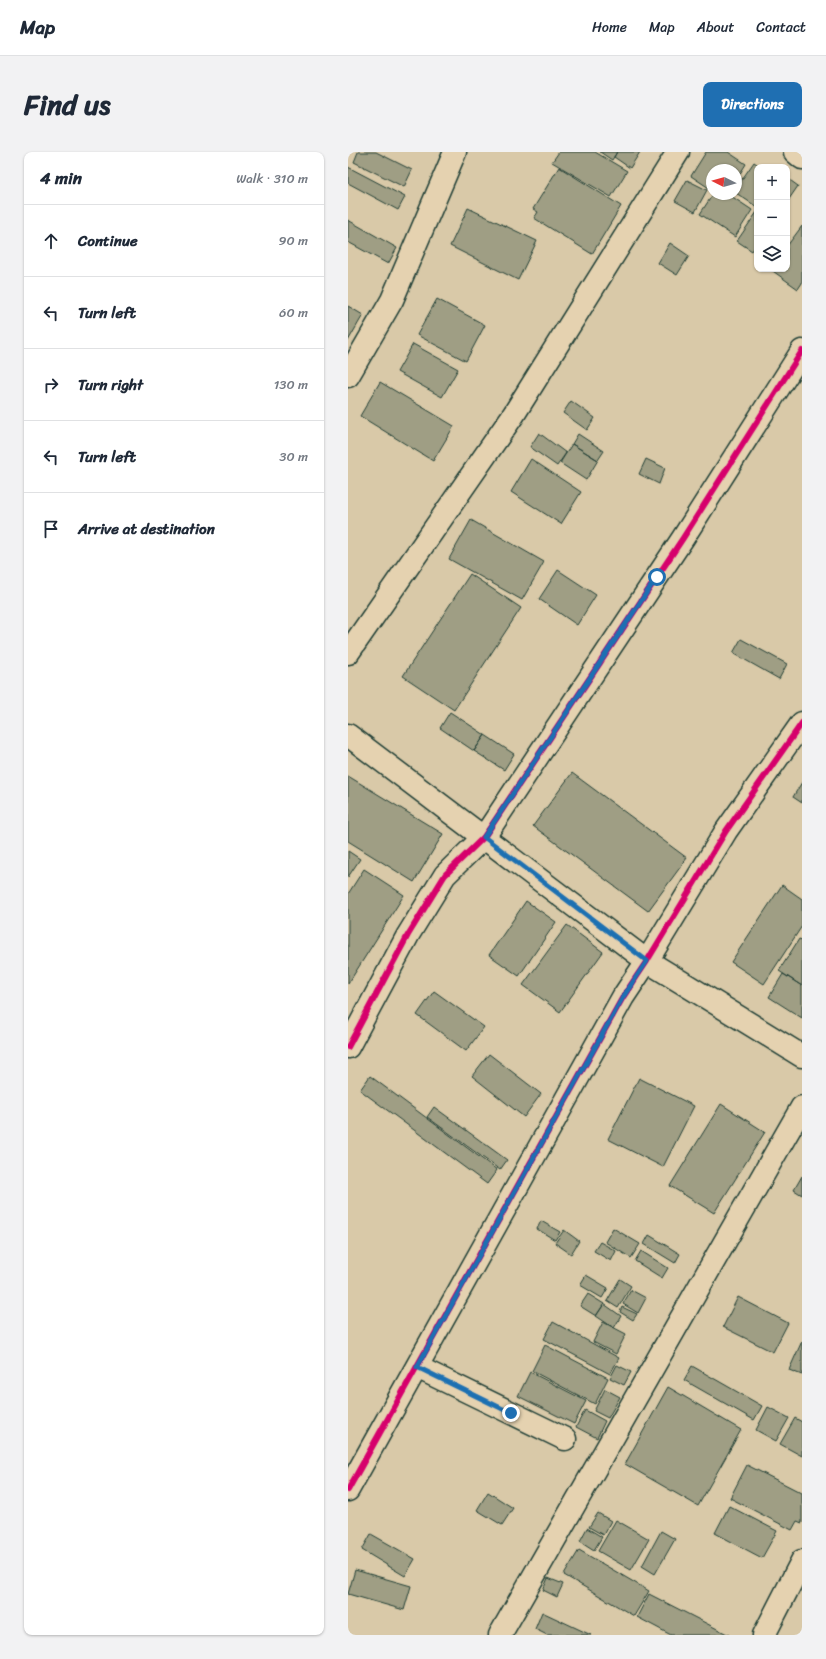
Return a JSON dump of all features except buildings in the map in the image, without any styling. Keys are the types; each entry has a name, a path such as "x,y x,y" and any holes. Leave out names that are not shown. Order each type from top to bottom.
{"street":[{"path":"348,376 392,300 455,152"},
{"path":"348,653 514,414 678,152"},
{"path":"795,152 802,158"},
{"path":"348,1047 408,935 445,875 484,837 683,538 802,351"},
{"path":"348,1490 623,997 647,961 726,831 802,723"},
{"path":"348,735 647,961 802,1056"},
{"path":"500,1635 802,1107"},
{"path":"417,1367 564,1439"},
{"path":"764,1635 802,1561"}],"cycle path":[{"path":"348,1047 408,935 445,875 484,837 683,538 802,351"},
{"path":"348,1490 623,997 647,961 726,831 802,723"}],"route":[{"path":"511,1413 417,1367 623,997 647,961 484,837 657,577"}]}
